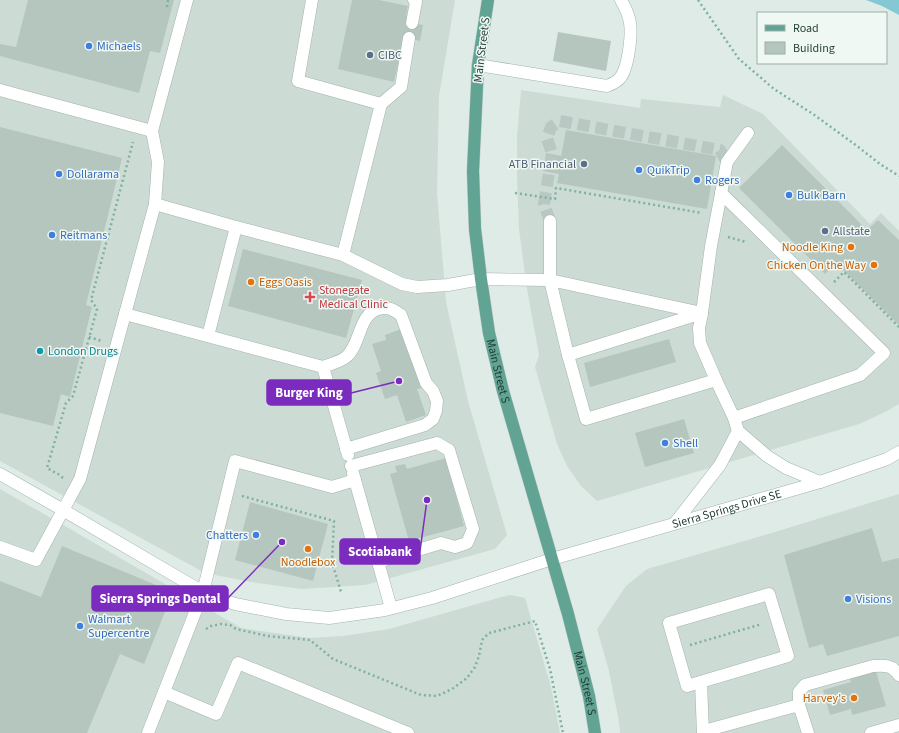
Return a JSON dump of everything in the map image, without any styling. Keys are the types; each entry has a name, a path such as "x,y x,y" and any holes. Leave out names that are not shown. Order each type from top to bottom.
{"main road":[{"name":"Main Street S","path":"488,0 478,64 473,171 475,229 489,334 503,390 568,614 589,696 595,733"}],"street":[{"path":"0,547 36,560 80,479 155,204 158,162 152,131 187,0"},
{"path":"312,0 298,81 381,104"},
{"path":"412,23 416,2 414,0"},
{"path":"478,64 607,86 614,84 626,69 631,35 627,10 621,0"},
{"path":"343,255 381,104 401,86 409,38"},
{"path":"0,90 152,131"},
{"path":"748,133 727,162 710,255 699,328 700,343 734,418 738,431 767,456 786,468 820,482"},
{"path":"721,193 884,353 860,375 734,418"},
{"path":"155,204 343,255 402,284 417,287 481,279 550,280 702,313"},
{"path":"550,221 550,280 568,355 586,419 716,380"},
{"path":"208,336 236,227"},
{"path":"125,314 323,367 346,357 352,349 367,317 372,312 386,308 394,311 401,316 426,383 433,391 437,401 436,411 433,419 425,425 346,448"},
{"path":"568,355 702,313"},
{"path":"323,367 391,608"},
{"path":"675,522 720,465 738,431"},
{"path":"351,466 437,443 449,450 473,529 467,543 455,547 441,544 378,562"},
{"name":"Sierra Springs Drive SE","path":"0,474 203,592 235,604 286,614 329,618 385,610 432,598 552,559 675,522 820,482 887,459 899,452"},
{"path":"148,733 186,639 203,592 235,461 332,487 355,480"},
{"path":"769,594 788,656 687,686 676,649 669,623 769,594"},
{"path":"164,692 216,714 238,663 408,733"},
{"path":"808,733 799,705 799,692 805,685 873,666 884,665 895,669 899,675"},
{"path":"701,682 703,732 799,705"},
{"path":"871,733 899,725"}],"path":[{"path":"698,0 739,59 774,89 813,114 880,164 899,176"},
{"path":"66,481 58,474 47,468 66,403 73,396 97,309 91,300 134,140"},
{"path":"240,503 242,496 334,522 332,562 341,592"},
{"path":"676,649 777,620"},
{"path":"186,639 204,631 211,626 221,624 230,625 236,629 268,636 310,640 333,659 421,695 437,696 452,689 467,678 475,667 482,640 489,633 535,622 550,669 563,733"}],"shaded area":[{"path":"0,0 455,0 439,96 437,193 446,302 468,401 507,535 495,549 365,585 302,589 251,582 205,573 0,461"},
{"path":"521,90 640,108 641,99 720,107 723,95 763,114 870,224 881,213 899,231 899,404 859,424 597,501 581,486 567,466 557,444 535,367 539,355 527,289 519,229 517,137"},
{"path":"0,489 241,628 310,638 343,636 389,629 510,595 525,598 551,687 560,733 0,733"},
{"path":"899,494 899,733 620,733 609,671 597,629 626,586 647,569"}],"water":[{"path":"866,0 899,0 899,15 882,6"}],"building":[{"name":"Michaels","path":"28,0 174,0 160,53 150,51 139,93 0,56 0,44 16,47"},
{"name":"CIBC","path":"352,0 379,0 408,6 406,15 412,23 423,25 420,41 404,37 394,82 338,69"},
{"path":"558,32 611,41 606,71 553,61"},
{"path":"0,127 122,158 86,305 92,307 70,397 61,394 53,426 0,413"},
{"path":"566,130 716,156 707,209 557,183 559,174 543,171 546,153 561,156"},
{"path":"782,145 867,230 878,220 899,240 899,325 836,263 825,274 739,188"},
{"path":"243,249 362,280 346,338 228,306"},
{"path":"401,329 422,388 417,389 426,415 406,422 397,395 385,399 376,373 381,371 372,344 386,340 385,335"},
{"path":"669,339 676,362 590,387 584,363"},
{"name":"Shell","path":"684,419 694,453 645,467 635,433"},
{"path":"446,458 464,526 409,541 390,474 397,472 395,466 405,464 407,469"},
{"path":"250,502 328,524 313,581 235,560"},
{"name":"Visions","path":"872,528 882,562 899,558 899,636 827,656 823,644 809,648 784,555"},
{"name":"Walmart Supercentre","path":"62,546 173,592 144,664 120,654 87,733 0,733 0,581 41,597"},
{"name":"Harvey's","path":"876,671 886,706 852,715 851,709 830,715 823,690 851,682 850,679"}],"tunnel":[{"path":"550,221 544,204 552,154 547,138 551,127 560,121 720,150 727,162"}],"place":[{"name":"Michaels","path":"89,46"},
{"name":"CIBC","path":"370,55"},
{"name":"ATB Financial","path":"584,164"},
{"name":"QuikTrip","path":"639,170"},
{"name":"Dollarama","path":"59,174"},
{"name":"Rogers","path":"697,180"},
{"name":"Bulk Barn","path":"789,195"},
{"name":"Allstate","path":"825,231"},
{"name":"Reitmans","path":"52,235"},
{"name":"Noodle King","path":"851,247"},
{"name":"Chicken On the Way","path":"874,265"},
{"name":"Eggs Oasis","path":"251,282"},
{"name":"Stonegate Medical Clinic","path":"310,297"},
{"name":"London Drugs","path":"40,351"},
{"name":"Burger King","path":"399,381"},
{"name":"Shell","path":"665,443"},
{"name":"Scotiabank","path":"427,500"},
{"name":"Chatters","path":"256,535"},
{"name":"Sierra Springs Dental","path":"282,542"},
{"name":"Noodlebox","path":"308,549"},
{"name":"Visions","path":"848,599"},
{"name":"Walmart Supercentre","path":"80,626"},
{"name":"Harvey's","path":"854,698"}]}
